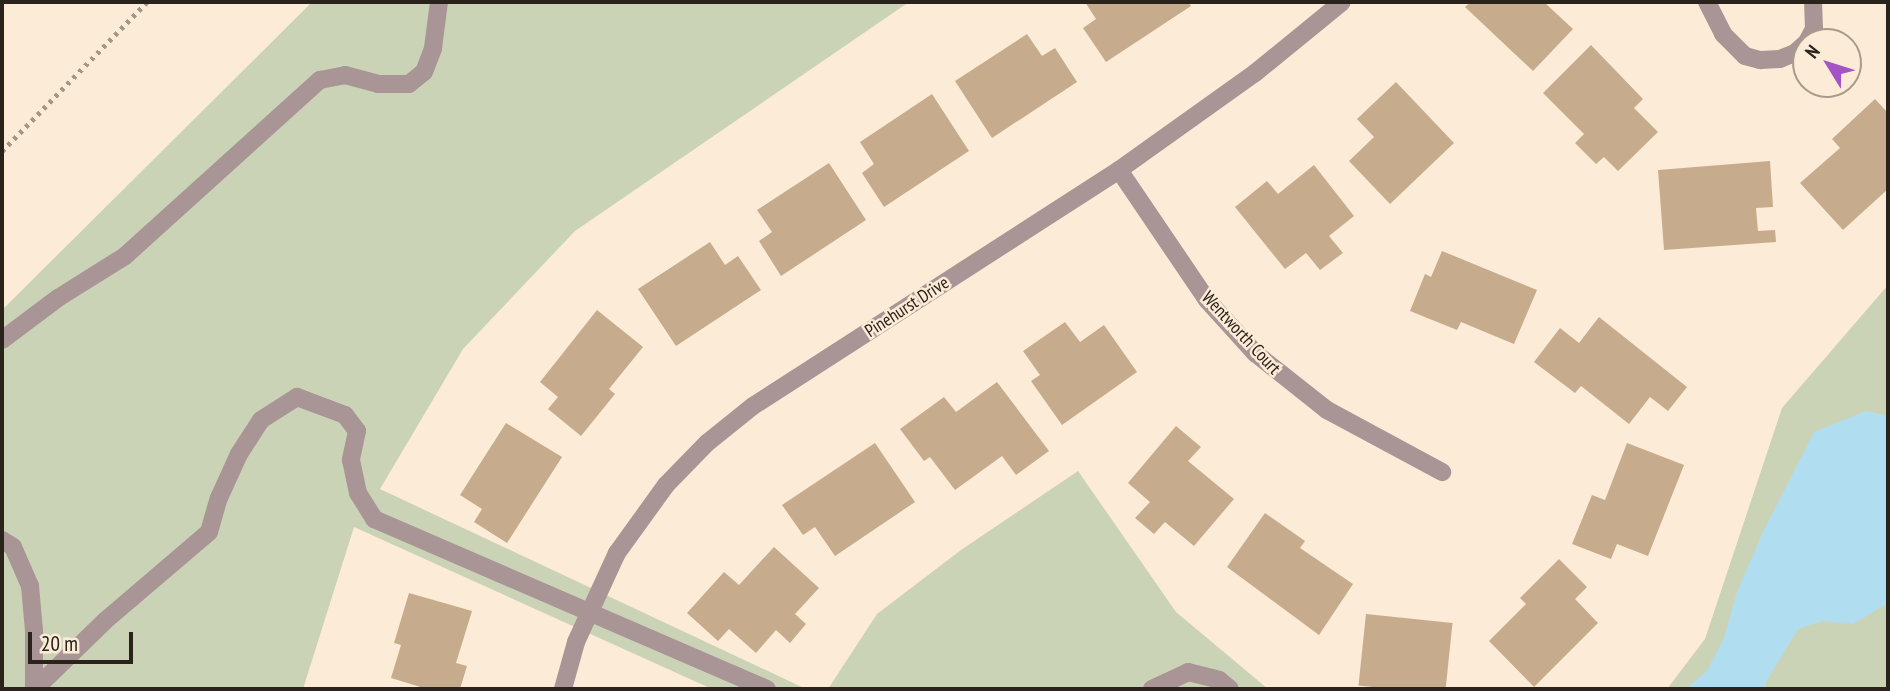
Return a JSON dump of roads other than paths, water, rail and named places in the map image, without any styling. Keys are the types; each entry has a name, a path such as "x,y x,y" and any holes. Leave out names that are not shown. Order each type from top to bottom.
{"street":[{"path":"2,340 58,298 125,256 320,80 345,75 378,84 409,84 424,72 433,48 439,2"},
{"name":"Pinehurst Drive","path":"563,689 576,642 617,553 666,485 707,443 753,406 1119,170 1255,73 1342,2"},
{"path":"1707,2 1723,34 1745,57 1760,60 1780,59 1792,54"},
{"path":"1813,2 1814,28"},
{"name":"Wentworth Court","path":"1119,170 1207,300 1255,353 1327,410 1442,472"},
{"path":"34,689 106,620 209,532 219,498 239,454 261,420 296,397 345,415 357,431 351,460 358,493 374,520 767,689"},
{"path":"2,540 13,547 30,586 34,631 34,689"},
{"path":"1152,689 1188,672 1219,680 1230,689"}],"water":[{"path":"1866,411 1888,416 1888,603 1853,624 1822,621 1798,629 1766,682 1766,689 1686,689 1707,671 1724,638 1737,592 1762,534 1814,432"}]}
